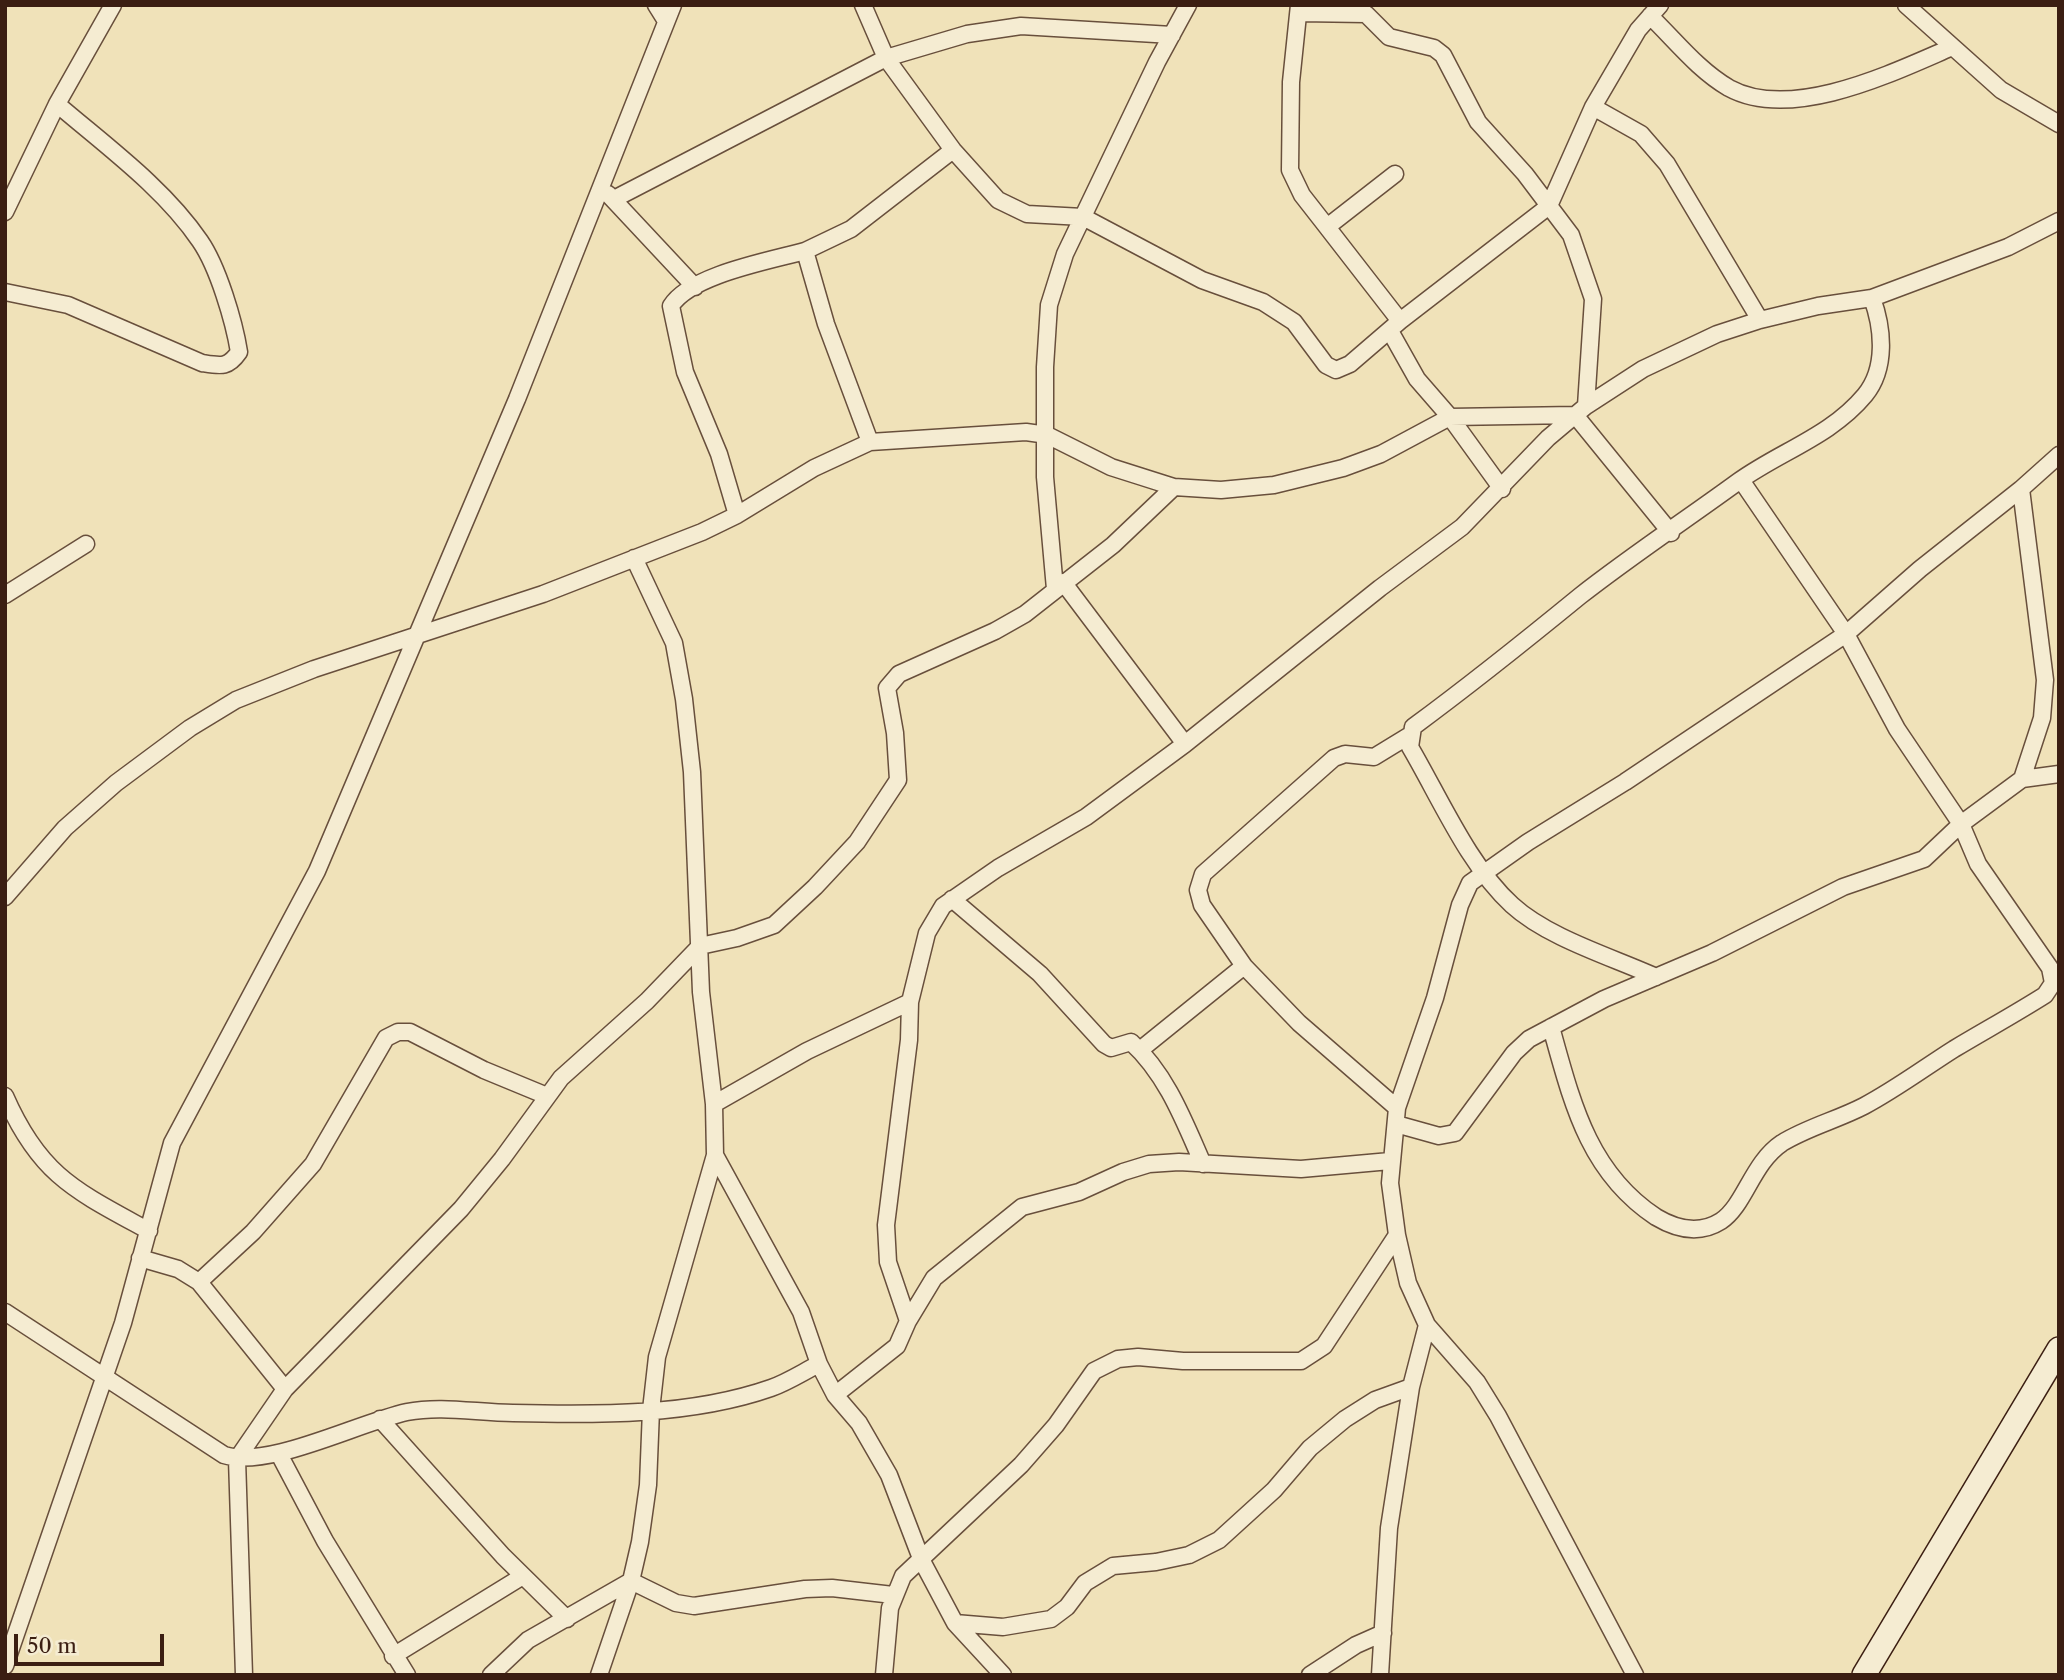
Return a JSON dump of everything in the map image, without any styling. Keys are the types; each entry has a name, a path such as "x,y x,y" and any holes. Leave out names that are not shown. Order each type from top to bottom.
{"main road":[{"path":"1864,1675 2059,1349"}],"street":[{"path":"5,212 57,104 113,5"},
{"path":"656,5 666,21"},
{"path":"5,1666 105,1376 149,1231 172,1143 317,871 415,634 608,194 673,5"},
{"path":"863,5 886,58 953,150 998,201 1027,214 1083,217 1202,280 1278,310 1294,322 1326,365 1336,370 1350,364 1549,206 1593,107 1655,10 1706,73 1732,89 1759,97 1795,99 1849,88 1873,81 1951,48"},
{"path":"1185,744 1059,585 1046,521 1045,367 1049,305 1065,254 1188,5"},
{"path":"1906,5 2001,90 2059,124"},
{"path":"1502,489 1450,416 1417,379 1395,326 1302,195 1290,170 1291,82 1300,9 1366,14 1389,37 1434,48 1450,66 1478,121 1571,235 1592,299 1580,411 1671,533"},
{"path":"608,194 886,58 1000,27 1172,35"},
{"path":"5,292 68,305 202,363 224,367 232,363 239,352 235,327 201,242 159,196 57,104"},
{"path":"1593,107 1641,134 1667,164 1760,320"},
{"path":"737,515 719,454 685,372 672,321 671,306 678,295 695,287 731,272 805,251 851,229 953,150"},
{"path":"1327,227 1395,174"},
{"path":"608,194 695,287"},
{"path":"908,1321 888,1262 886,1225 909,1040 909,1002 927,933 943,906 1086,817 1185,744 1380,587 1462,527 1502,489 1548,438 1580,411 1643,369 1717,334 1760,320 1818,306 1872,298 2008,247 2059,221"},
{"path":"805,251 813,286 870,442"},
{"path":"1656,977 1546,928 1513,906 1484,874 1410,747 1410,735 1413,727 1580,597 1741,480 1828,430 1866,394 1876,374 1882,343 1880,320 1872,298"},
{"path":"5,897 65,828 116,783 190,728 236,700 314,668 415,634 483,615 634,558 737,515 814,468 870,442 1026,432 1046,435 1111,467 1174,487 1221,490 1274,485 1343,468 1381,454 1450,416 1580,411"},
{"path":"1634,1675 1499,1416 1477,1382 1427,1325 1408,1283 1396,1235 1390,1161 1397,1116 1435,998 1460,905 1471,883 1528,842 1625,782 1846,634 1920,569 2059,456"},
{"path":"1551,1027 1585,1134 1608,1175 1640,1206 1682,1230 1722,1221 1734,1208 1766,1157 1780,1144 1861,1108 1904,1084 2045,995 2053,983 2050,968 1992,888 1978,864 1961,824 1897,729 1846,634 1741,480"},
{"path":"244,1675 237,1459 285,1389 461,1209 502,1160 561,1077 647,1000 700,946 737,938 774,925 816,887 857,842 898,780 898,756 887,688 891,680 995,631 1024,614 1113,545 1174,487"},
{"path":"2021,489 2045,680 2042,718 2022,779"},
{"path":"5,595 86,544"},
{"path":"599,1675 631,1581 648,1485 651,1410 657,1357 705,1201 715,1155 714,1104 701,992 692,772 684,699 674,643 634,558"},
{"path":"1410,735 1374,757 1345,754 1334,758 1203,874 1198,890 1202,905 1244,966 1299,1023 1397,1116 1439,1136 1455,1133 1514,1053 1529,1039 1712,953 1843,887 1924,859 1961,824 2022,779 2059,774"},
{"path":"952,899 1040,974 1104,1044 1111,1048 1131,1042 1140,1051 1175,1101 1203,1164"},
{"path":"1140,1051 1244,966"},
{"path":"714,1104 807,1051 909,1002"},
{"path":"199,1282 260,1224 313,1164 386,1038 398,1032 410,1032 484,1069 548,1096"},
{"path":"5,1096 18,1126 48,1167 80,1194 149,1231"},
{"path":"715,1155 801,1312 819,1364 835,1395 859,1423 889,1475 922,1561 955,1623 1003,1675"},
{"path":"835,1395 897,1346 908,1321 934,1278 1023,1207 1079,1192 1123,1172 1149,1164 1301,1169 1390,1161"},
{"path":"884,1675 885,1640 893,1595 904,1576 1021,1465 1056,1425 1094,1371 1118,1359 1138,1357 1183,1361 1301,1361 1324,1346 1396,1235"},
{"path":"140,1258 178,1269 199,1282 285,1389"},
{"path":"5,1312 224,1455 237,1459 279,1454 411,1411 446,1409 551,1414 651,1410 743,1397 775,1387 819,1364"},
{"path":"1380,1675 1389,1528 1410,1387 1427,1325"},
{"path":"955,1623 1003,1627 1051,1619 1067,1607 1085,1583 1113,1566 1156,1562 1189,1555 1219,1540 1274,1490 1310,1448 1345,1419 1375,1400 1410,1387"},
{"path":"380,1419 523,1576 567,1619"},
{"path":"279,1454 325,1541 407,1675"},
{"path":"393,1656 523,1576"},
{"path":"631,1581 676,1603 694,1606 805,1589 832,1588 893,1595"},
{"path":"492,1675 528,1640 631,1581"},
{"path":"1310,1675 1356,1646 1383,1633"}]}
